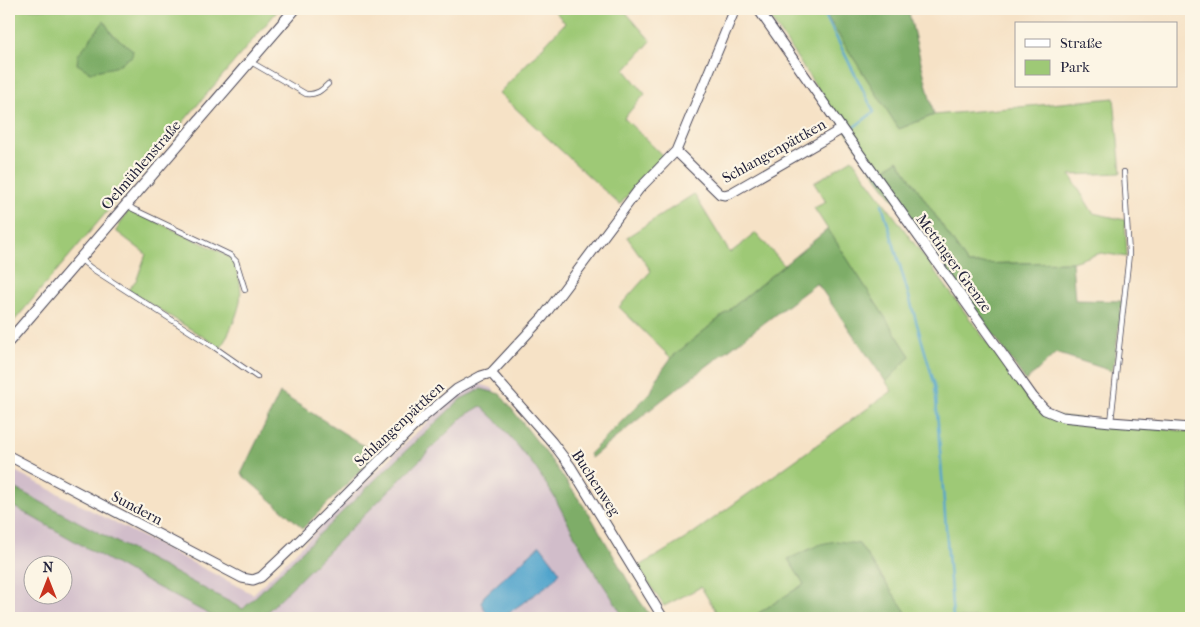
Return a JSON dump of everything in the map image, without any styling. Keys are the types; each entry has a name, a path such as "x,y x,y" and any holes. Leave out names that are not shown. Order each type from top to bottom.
{"street":[{"name":"Oelmühlenstraße","path":"9,340 295,9"},
{"name":"Schlangenpättken","path":"253,580 261,577 296,544 421,419 457,389 481,376 491,373 543,317 639,189 676,151 735,9"},
{"name":"Mettinger Grenze","path":"758,9 1033,397 1045,410 1062,417 1191,428"},
{"name":"Schlangenpättken","path":"676,151 720,194 725,195 842,129"},
{"name":"Buchenweg","path":"491,373 552,442 571,467 663,618"},
{"name":"Sundern","path":"9,456 242,578 253,580"}],"lane":[{"path":"249,62 306,94 319,93 328,84"},
{"path":"1111,422 1129,254 1124,172"},
{"path":"127,204 142,213 230,254 236,261 245,290"},
{"path":"80,260 257,377"}],"shaded area":[{"path":"479,384 492,388 540,452 642,618 9,618 9,468 253,594 417,432 460,394"}],"green space":[{"path":"9,9 279,9 9,327"},
{"path":"553,9 623,9 651,41 625,70 645,94 624,118 664,157 636,184 620,205 499,93 565,23"},
{"path":"780,9 822,9 899,129 934,115 1114,98 1121,173 1070,175 1093,213 1125,220 1127,257 1101,253 1072,262 968,264 898,160 876,176 769,16"},
{"path":"822,9 908,9 934,115 899,129"},
{"path":"104,21 112,34 133,50 132,56 115,67 90,72 77,64 78,55"},
{"path":"852,159 1034,406 1044,414 1191,432 1191,618 910,618 859,544 788,559 804,584 751,618 720,618 701,587 664,606 638,567 685,539 892,391 886,382 910,356 814,208 826,202 814,183"},
{"path":"898,160 968,264 1072,262 1075,300 1122,301 1112,371 1056,353 1026,381 969,300 876,176"},
{"path":"694,194 730,253 756,233 784,265 671,358 619,307 651,271 627,237"},
{"path":"129,209 219,251 233,260 239,280 240,300 236,317 221,348 128,290 137,279 146,254 116,231"},
{"path":"828,229 910,356 886,382 817,283 662,400 591,458 589,454 651,392 658,376 671,358"},
{"path":"481,389 500,394 546,453 590,515 639,600 652,618 624,618 590,565 555,498 535,467 496,420 481,406 464,416 261,618 216,618 140,578 9,504 9,485 243,609 461,399"},
{"path":"280,393 377,454 303,528 241,474"},
{"path":"836,541 859,544 910,618 751,618 804,584 788,559 821,544"}],"water":[{"path":"540,545 560,572 552,582 503,617 488,615 481,603 484,596"}],"waterway":[{"path":"9,19 16,9"},
{"path":"822,9 874,112 850,130 883,179"},
{"path":"882,204 935,386 953,618"}]}
